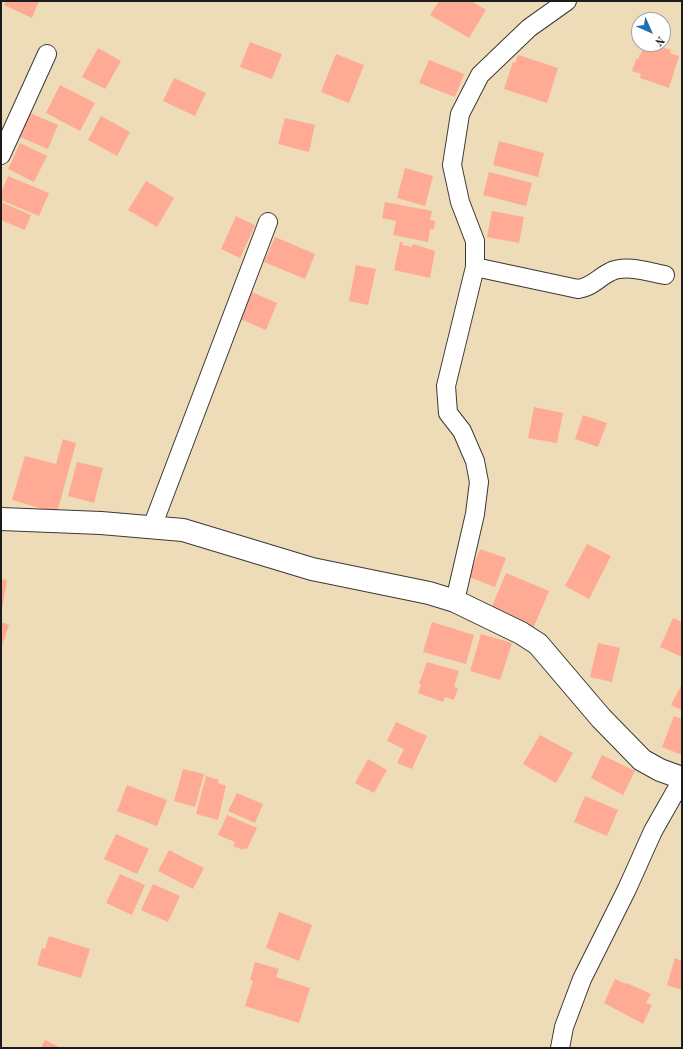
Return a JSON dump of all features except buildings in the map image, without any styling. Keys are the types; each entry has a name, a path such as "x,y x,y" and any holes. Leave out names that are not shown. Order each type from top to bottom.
{"main road":[{"path":"1,519 101,523 183,530 312,569 429,593 456,601 521,633 538,644 600,718 642,760 660,770 682,779"}],"street":[{"path":"456,601 475,514 480,482 475,461 462,431 448,413 446,386 475,267 475,241 460,202 452,165 460,114 480,75 529,28 567,1"},
{"path":"1,155 47,54"},
{"path":"152,527 268,222"},
{"path":"475,267 578,289 588,288 610,271 626,268 665,275"},
{"path":"560,1048 564,1027 582,979 627,889 652,831 682,779"}]}
